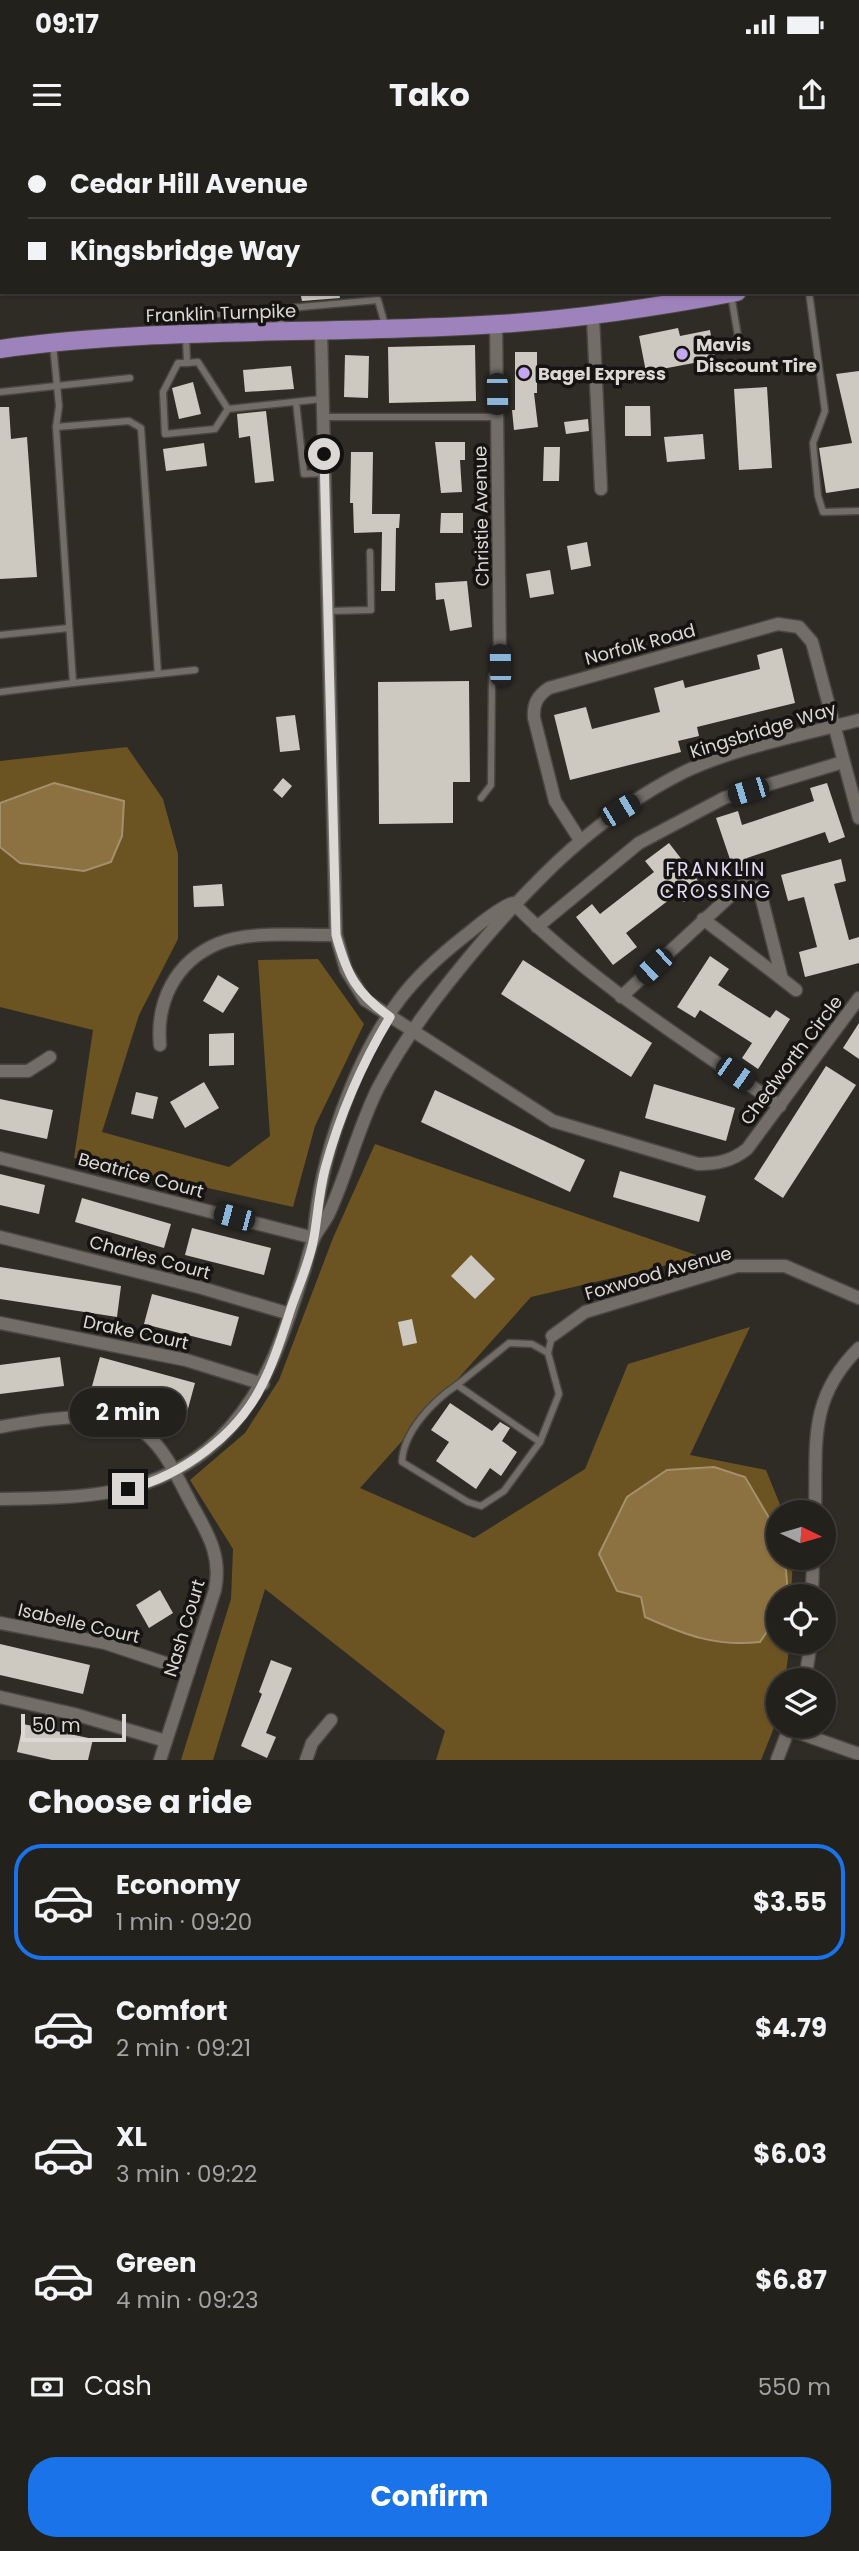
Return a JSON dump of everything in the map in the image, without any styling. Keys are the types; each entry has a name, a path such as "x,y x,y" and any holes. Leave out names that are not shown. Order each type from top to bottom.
{"main road":[{"name":"Franklin Turnpike","path":"0,349 186,335 496,324 593,317 728,294"}],"street":[{"path":"593,317 601,489"},
{"name":"Christie Avenue","path":"496,324 500,665"},
{"name":"Chedworth Circle","path":"321,330 336,935 346,970 365,1000 553,1121 698,1164 714,1164 741,1153 780,1106 859,998"},
{"name":"Norfolk Road","path":"580,840 555,801 534,718 536,701 548,688 788,624 799,628 812,642 832,727"},
{"name":"Kingsbridge Way","path":"513,903 580,840 620,810 686,771 783,739 859,720"},
{"path":"832,727 859,818"},
{"path":"537,927 639,843 724,798 843,762"},
{"path":"621,997 742,885 759,888 782,979"},
{"path":"513,903 537,927 621,997 780,1106"},
{"path":"314,1238 316,1202 349,1095 364,1060 400,999 442,955 498,910 513,903"},
{"path":"0,1499 113,1493 143,1486 174,1472 216,1442 247,1409 263,1384 314,1238 330,1212 353,1144 378,1088 411,1031 513,903"},
{"path":"703,919 796,990"},
{"path":"160,1045 158,1022 171,982 184,967 217,943 269,936 336,935"},
{"path":"0,1071 28,1070 50,1057"},
{"name":"Beatrice Court","path":"0,1158 314,1238"},
{"name":"Charles Court","path":"0,1237 189,1285 289,1314"},
{"name":"Foxwood Avenue","path":"552,1336 585,1312 737,1266 785,1266 858,1295"},
{"name":"Drake Court","path":"0,1323 186,1360 263,1384"},
{"path":"815,1500 817,1420 824,1393 840,1366 859,1348"},
{"name":"Nash Court","path":"0,1427 53,1417 95,1418 143,1431 174,1472 211,1540 219,1571 160,1760"},
{"name":"Isabelle Court","path":"0,1623 106,1643 189,1671"},
{"path":"0,1697 74,1714 166,1741"},
{"path":"306,1760 312,1743 331,1720"},
{"path":"777,1760 785,1738"},
{"path":"818,1738 859,1754"}],"lane":[{"path":"734,294 739,342"},
{"path":"809,294 825,411 813,443 818,496 823,512 859,512"},
{"path":"162,317 379,300 386,327"},
{"path":"280,309 282,331"},
{"path":"236,313 237,333"},
{"path":"186,335 187,363"},
{"path":"53,343 59,406 56,427 73,683"},
{"path":"198,362 228,409 215,429 165,434 163,392 178,363 198,362"},
{"path":"0,392 130,378"},
{"path":"228,409 322,399"},
{"path":"296,402 304,474 324,473"},
{"path":"323,417 498,416"},
{"path":"56,427 129,421 141,428 158,674"},
{"path":"328,611 371,610 370,552"},
{"path":"0,635 69,628"},
{"path":"481,798 491,785 492,676 500,665"},
{"path":"0,692 195,670"},
{"path":"548,1353 532,1343 509,1343 437,1398 402,1448 402,1462 468,1502 481,1506 504,1491 540,1442 559,1394 548,1353 552,1336"},
{"path":"457,1385 540,1442"}],"shaded area":[{"path":"127,747 163,799 178,854 178,939 139,1015 102,1132 229,1167 270,1136 258,960 318,959 364,1024 315,1126 293,1207 74,1158 93,1030 0,1007 0,761"},
{"path":"54,783 124,801 122,836 111,862 84,871 20,863 0,847 0,803"},
{"path":"375,1144 702,1257 531,1297 360,1488 474,1538 585,1469 628,1364 750,1327 690,1455 766,1470 778,1500 766,1500 766,1570 792,1570 792,1584 766,1584 766,1654 788,1654 787,1668 766,1668 766,1738 770,1738 761,1760 436,1760 445,1731 265,1589 213,1760 181,1760 231,1599 233,1549 190,1480 245,1433 279,1380 333,1238"},
{"path":"714,1467 745,1477 766,1513 766,1570 786,1570 787,1584 766,1584 766,1633 760,1642 715,1641 674,1629 645,1617 641,1597 617,1591 599,1554 627,1497 667,1470"}],"building":[{"path":"300,294 339,294 340,298 302,301"},
{"path":"678,328 680,336 710,330 715,359 646,372 639,336"},
{"path":"475,345 476,401 389,403 388,347"},
{"path":"515,352 537,352 537,393 534,393 538,427 514,430 512,410 515,410"},
{"path":"345,355 369,356 368,398 344,397"},
{"path":"291,366 294,389 245,392 243,370"},
{"path":"859,371 859,488 826,493 819,448 852,443 836,374"},
{"path":"193,382 201,414 179,419 172,388"},
{"path":"767,387 772,468 739,470 734,389"},
{"path":"625,406 650,406 651,436 625,436"},
{"path":"0,407 9,407 11,439 27,437 37,577 0,579"},
{"path":"266,411 274,481 255,483 250,436 239,438 237,414"},
{"path":"588,419 589,431 566,434 564,422"},
{"path":"703,434 705,459 667,462 664,437"},
{"path":"435,442 465,442 465,460 460,460 462,492 441,493"},
{"path":"204,443 207,466 166,471 163,449"},
{"path":"544,447 560,447 559,481 543,481"},
{"path":"351,452 373,452 372,514 400,514 399,528 396,528 395,591 381,591 382,532 354,533 353,503 350,503"},
{"path":"441,513 463,513 463,533 440,533"},
{"path":"587,542 591,566 571,570 567,546"},
{"path":"550,570 554,594 530,598 526,574"},
{"path":"467,581 472,627 450,631 444,599 436,600 435,583"},
{"path":"782,648 795,703 697,727 699,736 678,741 681,752 570,780 554,715 586,707 592,729 660,712 654,688 683,680 685,688 760,669 757,655"},
{"path":"469,681 470,782 453,782 453,823 379,824 378,682"},
{"path":"295,715 300,750 280,752 276,717"},
{"path":"283,778 292,786 282,798 273,790"},
{"path":"827,783 845,837 829,843 825,832 747,858 751,869 735,874 716,818 738,811 742,825 814,801 810,788"},
{"path":"669,843 703,887 684,902 678,893 626,933 637,947 613,965 576,917 592,904 600,914 654,872 645,861"},
{"path":"841,859 846,881 834,884 849,940 859,937 859,963 805,977 799,952 817,947 804,897 788,901 781,875"},
{"path":"222,884 224,906 194,907 193,886"},
{"path":"710,956 729,969 718,985 770,1018 776,1010 790,1019 758,1069 742,1058 752,1043 700,1010 695,1018 677,1007"},
{"path":"523,960 652,1043 631,1077 501,994"},
{"path":"218,975 239,988 223,1013 203,1001"},
{"path":"859,1023 859,1059 843,1048"},
{"path":"234,1033 234,1065 209,1066 209,1034"},
{"path":"826,1066 856,1085 783,1198 754,1179"},
{"path":"204,1082 219,1108 185,1128 170,1102"},
{"path":"654,1084 735,1108 726,1141 645,1118"},
{"path":"435,1090 585,1160 570,1192 421,1122"},
{"path":"136,1092 158,1097 153,1119 131,1114"},
{"path":"0,1099 53,1110 47,1139 0,1129"},
{"path":"620,1171 706,1196 699,1222 613,1197"},
{"path":"0,1174 45,1185 39,1214 0,1205"},
{"path":"82,1198 171,1224 164,1248 75,1222"},
{"path":"192,1228 271,1248 264,1275 185,1255"},
{"path":"471,1255 495,1279 475,1299 451,1276"},
{"path":"0,1267 121,1286 117,1317 0,1299"},
{"path":"152,1294 239,1317 231,1346 144,1324"},
{"path":"412,1319 417,1343 403,1346 398,1322"},
{"path":"60,1357 64,1386 0,1394 0,1365"},
{"path":"100,1357 195,1383 186,1416 91,1390"},
{"path":"450,1403 492,1431 500,1422 510,1428 502,1441 517,1452 501,1476 490,1468 476,1489 436,1461 449,1442 431,1430"},
{"path":"160,1590 173,1613 149,1628 136,1605"},
{"path":"0,1644 90,1665 83,1694 0,1675"},
{"path":"271,1660 292,1668 266,1733 276,1737 267,1758 241,1746 262,1694 259,1692"},
{"path":"23,1724 93,1739 88,1760 52,1760 17,1752"}],"place":[{"name":"Mavis Discount Tire","path":"682,354"},
{"name":"Bagel Express","path":"524,373"}],"district":[{"name":"FRANKLIN CROSSING","path":"716,880"}],"route":[{"path":"128,1489 143,1486 174,1472 216,1442 247,1409 263,1384 314,1238 316,1202 349,1095 364,1060 390,1017 365,1000 346,970 336,935 324,454"}]}
